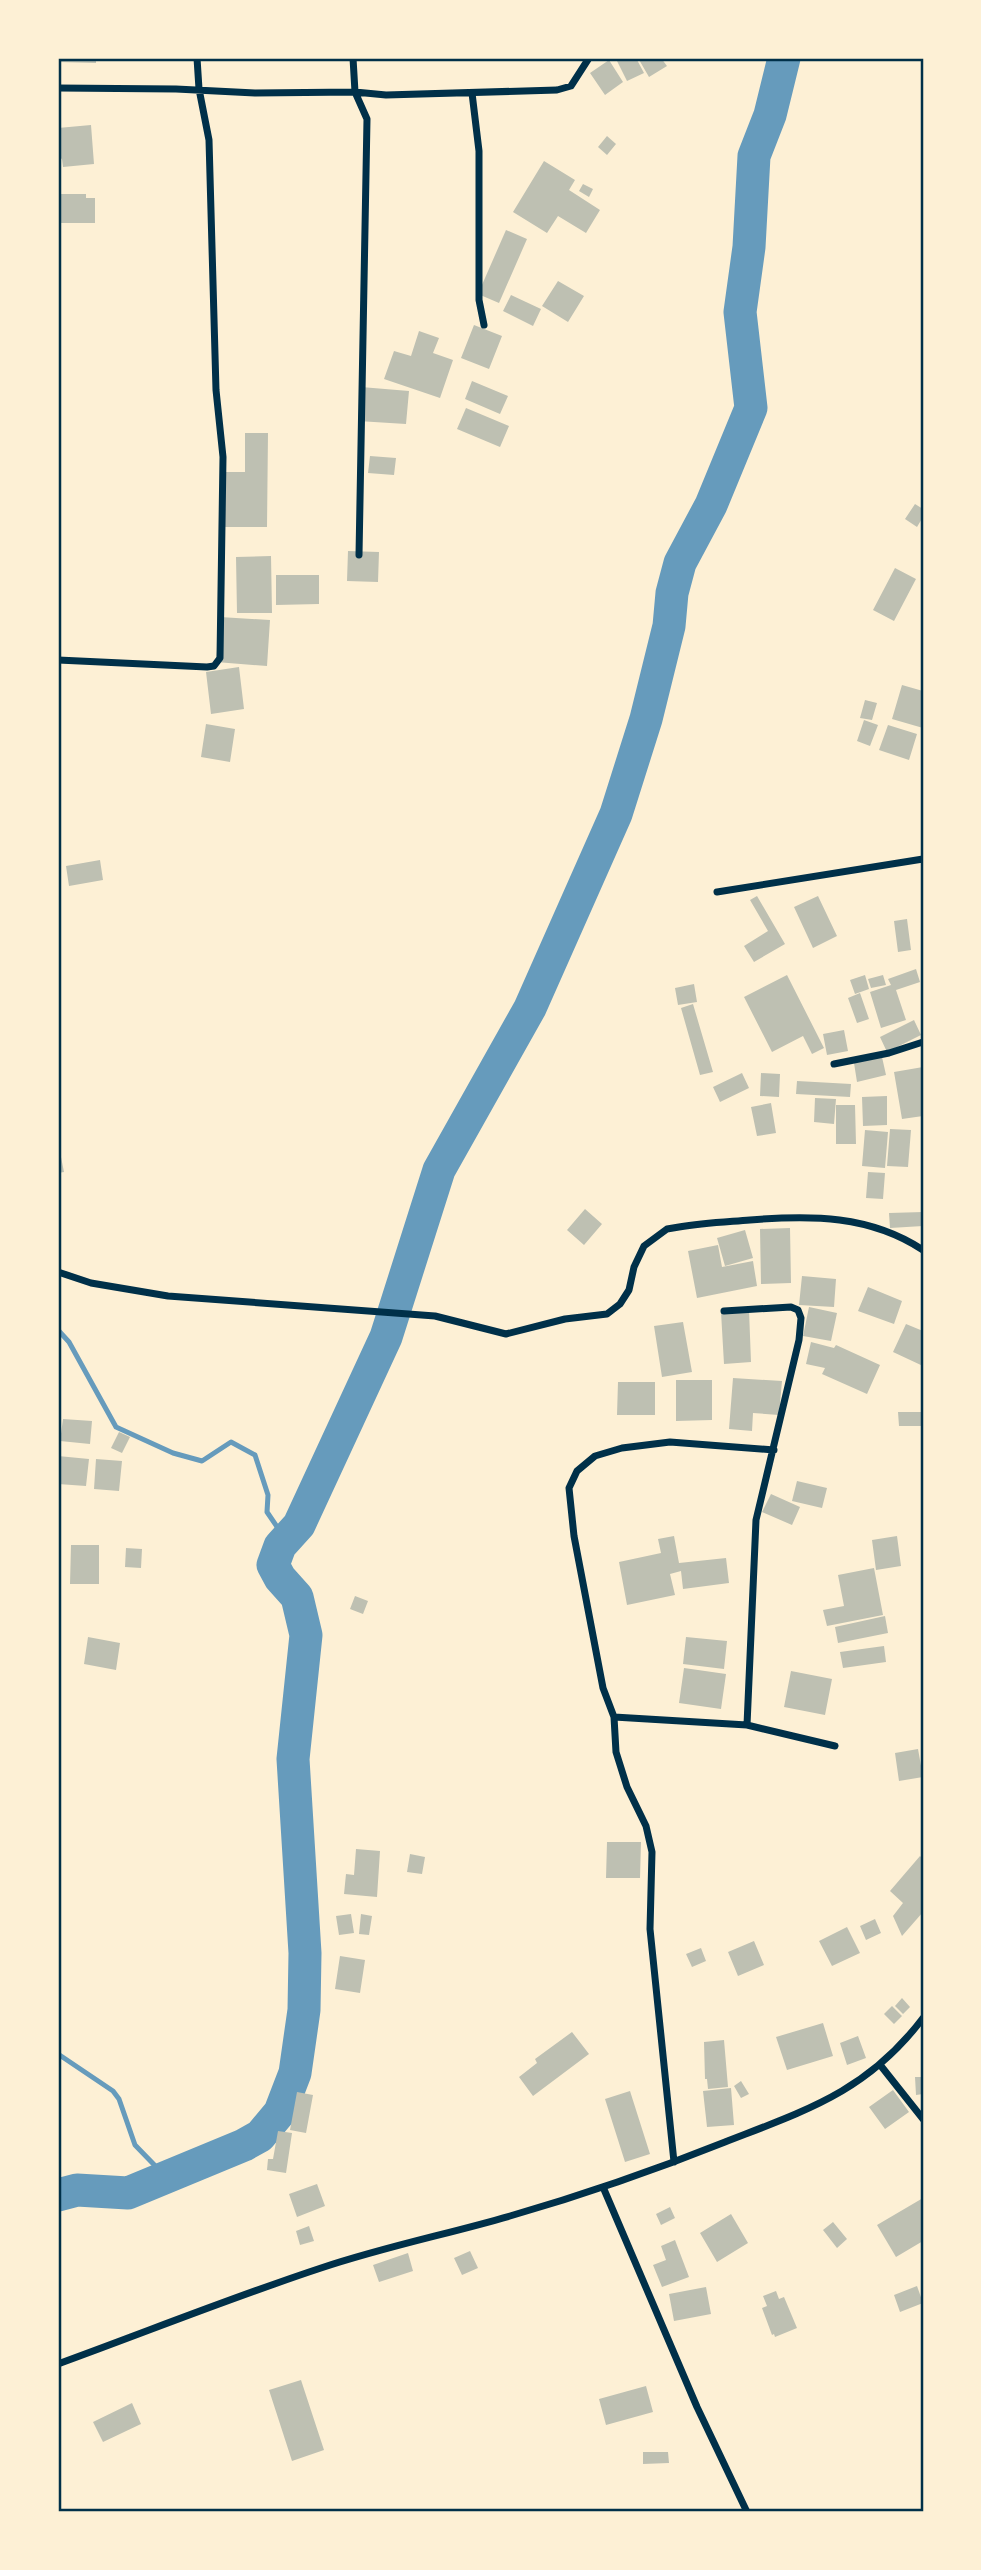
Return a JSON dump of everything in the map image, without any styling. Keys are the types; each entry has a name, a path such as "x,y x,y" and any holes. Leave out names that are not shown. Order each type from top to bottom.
{"street":[{"path":"58,660 207,667 214,666 220,658 223,457 216,390 209,139 199,89 197,58"},
{"path":"353,58 355,92 367,119 359,555"},
{"path":"58,89 199,89 255,93 355,92 386,95 558,90 571,86 589,58"},
{"path":"472,93 480,152 479,300 484,326"},
{"path":"718,892 923,859"},
{"path":"834,1064 889,1053 923,1042"},
{"path":"58,1272 91,1283 168,1296 435,1316 506,1334 565,1319 607,1314 620,1304 629,1290 634,1267 644,1246 667,1229 789,1216 832,1219 875,1226 923,1250"},
{"path":"724,1311 791,1307 798,1310 801,1318 799,1340 756,1520 747,1725"},
{"path":"674,2162 650,1929 652,1852 646,1826 627,1787 616,1752 614,1717 603,1688 574,1536 569,1488 577,1471 596,1456 622,1448 670,1442 774,1450"},
{"path":"614,1717 747,1725 835,1746"},
{"path":"58,2364 323,2267 514,2215 603,2187 776,2122 857,2084 880,2066 923,2018"},
{"path":"880,2066 923,2119"},
{"path":"603,2187 683,2375 747,2512"}],"building":[{"path":"58,58 96,58 96,63 58,62"},
{"path":"636,58 644,73 627,81 616,59"},
{"path":"638,58 661,58 667,66 649,77"},
{"path":"609,60 623,82 605,95 590,73"},
{"path":"91,125 94,164 63,167 62,159 58,157 58,128"},
{"path":"607,136 616,144 607,155 598,147"},
{"path":"544,161 575,180 569,190 600,210 586,233 558,216 547,233 513,212"},
{"path":"583,184 593,189 589,197 579,191"},
{"path":"58,194 86,194 86,198 95,198 95,223 58,223"},
{"path":"506,230 527,239 499,303 478,294"},
{"path":"558,281 584,296 568,322 542,306"},
{"path":"511,295 541,309 533,326 503,311"},
{"path":"474,325 502,336 489,369 461,358"},
{"path":"419,331 439,338 433,353 453,360 440,398 384,379 394,351 411,356"},
{"path":"472,381 508,396 500,414 465,399"},
{"path":"361,387 409,391 406,424 358,421"},
{"path":"466,408 509,426 500,447 457,429"},
{"path":"245,433 268,433 267,527 222,527 223,472 245,472"},
{"path":"370,456 396,458 394,475 368,473"},
{"path":"915,504 923,509 923,517 917,527 905,519"},
{"path":"348,551 379,552 378,582 347,581"},
{"path":"271,556 272,613 237,613 236,557"},
{"path":"895,568 916,579 894,621 873,610"},
{"path":"276,575 319,575 319,604 276,605"},
{"path":"220,617 270,620 267,666 216,662"},
{"path":"239,667 244,709 211,714 206,672"},
{"path":"902,685 923,691 923,728 892,719"},
{"path":"865,700 877,703 872,720 860,718"},
{"path":"864,720 878,725 870,746 857,741"},
{"path":"206,724 235,729 230,762 201,757"},
{"path":"888,725 917,734 909,760 879,750"},
{"path":"100,860 103,880 69,886 66,866"},
{"path":"757,896 785,944 754,962 744,946 768,931 750,900"},
{"path":"818,896 837,936 813,948 794,907"},
{"path":"907,919 911,950 898,952 894,921"},
{"path":"916,969 920,982 896,990 906,1020 881,1028 870,992 891,985 888,979"},
{"path":"787,975 824,1048 812,1054 803,1036 772,1052 744,997"},
{"path":"865,975 869,989 855,994 850,980"},
{"path":"883,975 886,985 871,988 868,979"},
{"path":"694,984 697,1002 678,1005 675,988"},
{"path":"860,993 869,1019 857,1023 848,998"},
{"path":"693,1004 713,1072 700,1075 681,1008"},
{"path":"914,1020 921,1035 887,1052 880,1037"},
{"path":"844,1030 848,1051 827,1055 823,1034"},
{"path":"882,1057 886,1075 857,1082 854,1063"},
{"path":"923,1067 923,1116 902,1119 894,1072"},
{"path":"742,1073 749,1088 720,1102 713,1087"},
{"path":"761,1073 780,1074 779,1097 760,1096"},
{"path":"797,1081 851,1084 850,1097 796,1094"},
{"path":"887,1096 887,1125 863,1126 862,1097"},
{"path":"815,1098 836,1099 834,1124 814,1122"},
{"path":"771,1103 776,1133 757,1136 751,1107"},
{"path":"836,1105 855,1105 856,1144 836,1144"},
{"path":"890,1129 911,1130 908,1167 887,1166"},
{"path":"865,1130 888,1132 885,1168 862,1166"},
{"path":"58,1142 64,1172 58,1173"},
{"path":"868,1172 885,1173 883,1199 866,1198"},
{"path":"585,1209 602,1224 584,1245 567,1230"},
{"path":"923,1212 923,1226 890,1228 889,1213"},
{"path":"790,1228 791,1283 761,1284 760,1229"},
{"path":"745,1230 753,1258 725,1266 717,1238"},
{"path":"718,1245 722,1267 753,1261 757,1286 697,1298 688,1251"},
{"path":"802,1276 836,1279 834,1307 799,1305"},
{"path":"868,1287 902,1301 894,1324 858,1311"},
{"path":"809,1307 837,1313 831,1341 803,1336"},
{"path":"749,1310 751,1362 724,1364 721,1312"},
{"path":"683,1322 692,1372 662,1377 654,1326"},
{"path":"906,1324 923,1331 923,1366 893,1352"},
{"path":"811,1342 834,1348 836,1345 880,1365 867,1394 822,1374 825,1368 806,1364"},
{"path":"733,1378 782,1381 779,1415 753,1413 752,1431 729,1429"},
{"path":"676,1380 712,1380 712,1420 676,1421"},
{"path":"618,1382 655,1382 655,1415 617,1415"},
{"path":"898,1412 923,1412 923,1426 899,1426"},
{"path":"63,1419 92,1421 90,1444 60,1441"},
{"path":"119,1432 130,1437 122,1453 111,1448"},
{"path":"58,1456 89,1459 86,1486 58,1484"},
{"path":"96,1459 122,1461 119,1491 94,1489"},
{"path":"797,1481 827,1488 822,1508 792,1501"},
{"path":"771,1494 800,1507 792,1525 762,1512"},
{"path":"674,1536 679,1563 726,1558 729,1583 683,1589 681,1571 670,1574 675,1595 627,1605 619,1562 661,1553 658,1539"},
{"path":"897,1536 901,1566 876,1570 872,1540"},
{"path":"71,1545 99,1545 99,1584 70,1584"},
{"path":"126,1548 142,1549 141,1568 125,1567"},
{"path":"874,1568 883,1615 827,1626 823,1610 844,1606 838,1575"},
{"path":"355,1596 368,1601 363,1614 350,1609"},
{"path":"885,1616 888,1633 838,1643 835,1627"},
{"path":"88,1637 120,1643 116,1670 84,1664"},
{"path":"686,1637 727,1641 724,1669 683,1664"},
{"path":"884,1646 886,1662 843,1668 840,1652"},
{"path":"684,1668 726,1674 721,1709 679,1703"},
{"path":"791,1671 832,1679 825,1715 784,1707"},
{"path":"918,1749 923,1777 899,1781 895,1753"},
{"path":"607,1842 641,1842 640,1878 606,1878"},
{"path":"356,1849 380,1851 377,1897 344,1894 346,1874 354,1875"},
{"path":"410,1854 425,1857 422,1874 407,1872"},
{"path":"920,1856 923,1859 923,1912 902,1936 893,1916 903,1903 890,1891"},
{"path":"351,1914 354,1933 339,1935 336,1916"},
{"path":"361,1914 372,1916 369,1935 359,1934"},
{"path":"875,1919 881,1933 866,1940 860,1926"},
{"path":"847,1927 860,1953 832,1966 819,1941"},
{"path":"754,1941 764,1965 738,1976 728,1952"},
{"path":"701,1948 706,1961 692,1967 686,1954"},
{"path":"340,1956 365,1960 360,1993 335,1989"},
{"path":"902,1998 910,2007 903,2014 895,2006"},
{"path":"892,2006 902,2016 894,2024 884,2014"},
{"path":"823,2023 833,2056 787,2070 776,2037"},
{"path":"572,2032 589,2054 533,2096 519,2077 537,2063 535,2059"},
{"path":"858,2036 866,2058 847,2065 840,2043"},
{"path":"724,2040 728,2087 708,2089 705,2079 704,2042"},
{"path":"915,2077 923,2077 923,2094 916,2095"},
{"path":"741,2081 749,2094 741,2098 734,2086"},
{"path":"731,2088 734,2125 707,2127 703,2091"},
{"path":"893,2090 909,2112 885,2129 869,2107"},
{"path":"630,2091 650,2154 625,2162 605,2099"},
{"path":"297,2092 313,2095 306,2133 290,2130"},
{"path":"278,2131 292,2133 286,2173 267,2170 268,2159 273,2159"},
{"path":"317,2184 325,2206 297,2217 289,2194"},
{"path":"923,2198 923,2241 896,2257 877,2225"},
{"path":"670,2207 675,2218 661,2225 656,2214"},
{"path":"731,2214 748,2243 717,2262 700,2233"},
{"path":"833,2222 847,2239 837,2248 823,2230"},
{"path":"309,2226 314,2241 300,2245 296,2231"},
{"path":"675,2240 689,2277 662,2287 653,2265 666,2260 661,2246"},
{"path":"470,2251 478,2268 462,2275 454,2258"},
{"path":"408,2253 413,2271 379,2282 373,2265"},
{"path":"917,2286 923,2303 900,2312 894,2295"},
{"path":"706,2287 711,2314 674,2321 669,2294"},
{"path":"776,2291 779,2299 784,2297 797,2328 775,2337 762,2308 767,2306 763,2296"},
{"path":"301,2380 324,2450 292,2461 269,2390"},
{"path":"646,2386 653,2412 606,2425 599,2399"},
{"path":"132,2403 141,2424 103,2442 93,2422"},
{"path":"643,2452 668,2452 669,2463 643,2464"}],"waterway":[{"path":"58,2195 77,2190 128,2193 244,2145 260,2136 280,2112 295,2073 304,2010 305,1953 293,1759 306,1635 297,1597 280,1578 273,1565 280,1546 299,1525 386,1337 439,1170 530,1008 616,814 646,719 669,626 672,593 680,563 711,505 751,408 740,312 749,247 754,156 770,115 784,58"},
{"path":"58,1330 69,1342 116,1427 173,1453 202,1461 231,1442 255,1455 268,1495 267,1512 286,1540"},
{"path":"58,2054 113,2091 119,2099 135,2145 167,2178"}]}
